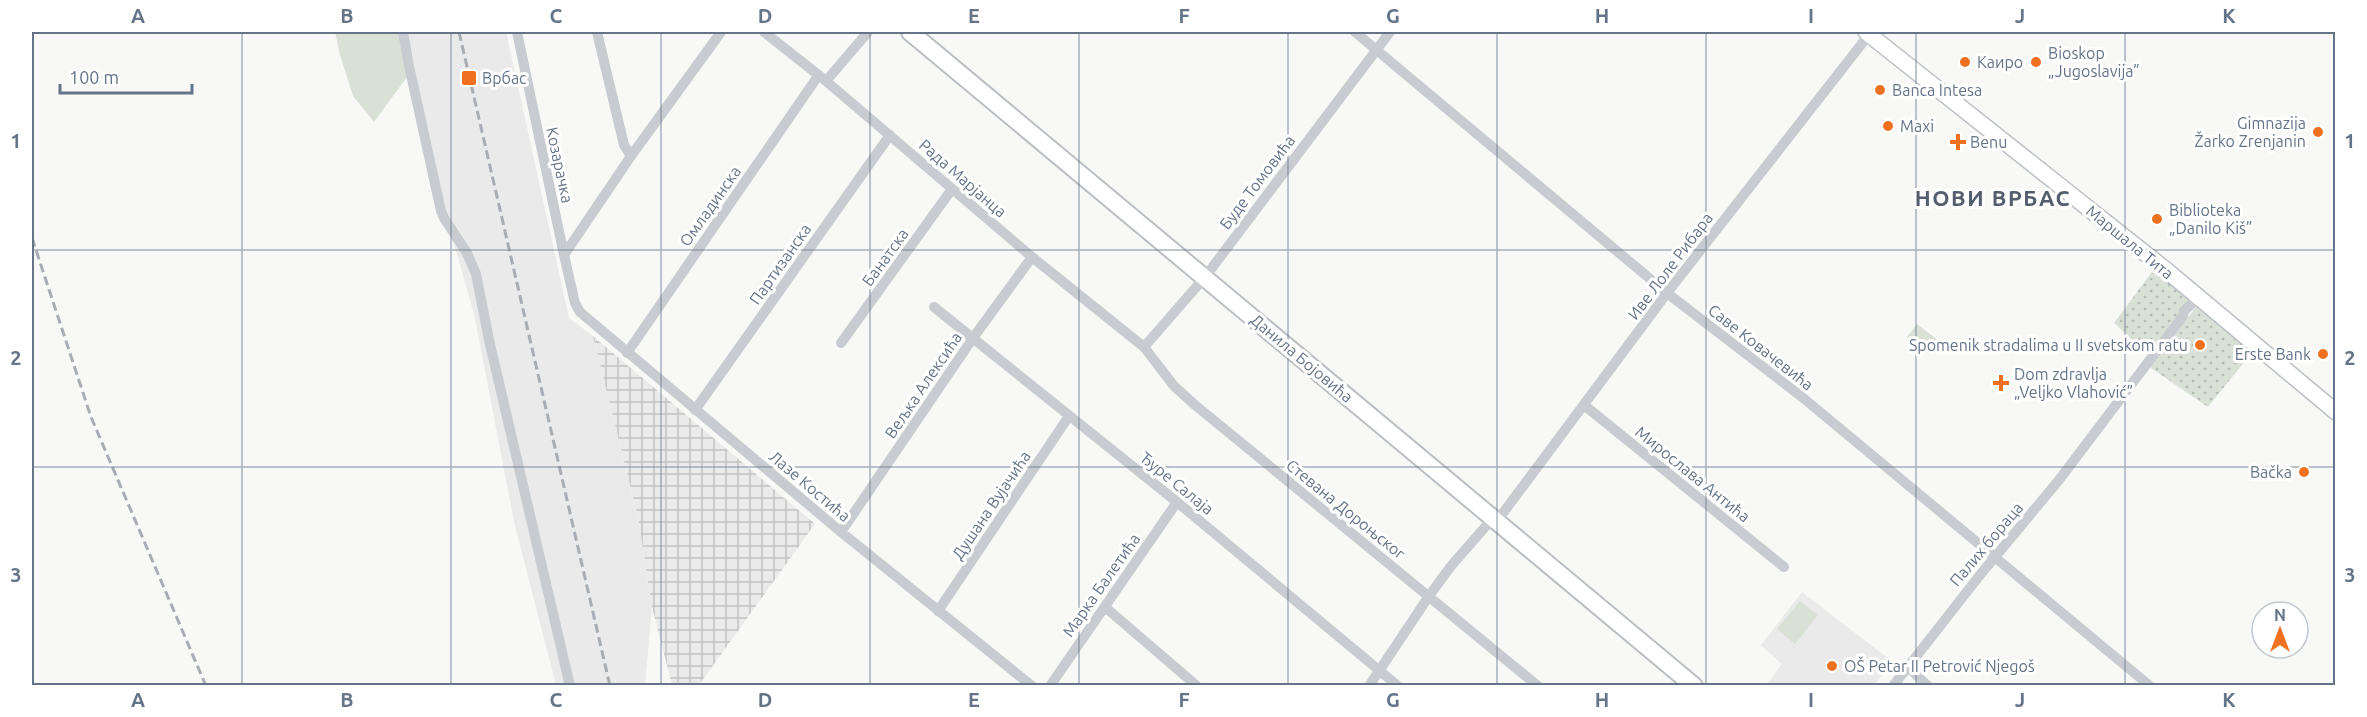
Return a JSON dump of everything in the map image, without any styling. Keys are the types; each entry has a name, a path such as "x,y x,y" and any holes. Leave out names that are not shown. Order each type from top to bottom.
{"main road":[{"name":"Данила Бојовића","path":"910,32 1694,686"}],"street":[{"path":"403,32 441,211 467,253 476,274 489,340 570,686"},
{"name":"Козарачка","path":"518,32 575,303"},
{"path":"597,32 624,145 631,156"},
{"path":"564,255 631,156 721,32"},
{"name":"Рада Марјанца","path":"764,32 1143,347"},
{"name":"Омладинска","path":"627,353 822,78 868,32"},
{"name":"Саве Ковачевића","path":"1355,32 1667,293 1802,397 2150,686"},
{"name":"Буде Томовића","path":"1143,347 1204,277 1390,32"},
{"name":"Иве Лоле Рибара","path":"1370,686 1429,596 1495,519 1584,405 1667,293 1869,32"},
{"name":"Маршала Тита","path":"1869,32 2191,307 2336,412"},
{"name":"Партизанска","path":"694,410 890,135"},
{"name":"Банатска","path":"842,343 952,189"},
{"name":"Вељка Алексића","path":"841,532 973,338 1032,257"},
{"name":"Лазе Костића","path":"575,303 587,319 694,410 1032,686"},
{"name":"Ђуре Салаја","path":"934,307 1177,502 1398,686"},
{"name":"Палих бораца","path":"1893,686 1994,557 2059,480 2191,307"},
{"name":"Стевана Дороњског","path":"1143,347 1174,386 1195,405 1538,686"},
{"name":"Мирослава Антића","path":"1584,405 1784,567"},
{"name":"Душана Вујачића","path":"938,611 1069,416"},
{"name":"Марка Балетића","path":"1050,686 1177,502"},
{"path":"1106,607 1197,686"},
{"path":"1907,666 1928,686"}],"shaded area":[{"path":"335,32 403,32 410,73 374,122 353,96"},
{"path":"403,32 506,32 569,318 593,336 638,518 652,607 645,685 556,685 515,526 474,314 457,254 441,211"},
{"path":"2154,269 2192,299 2148,354 2114,323"},
{"path":"2198,305 2254,350 2208,407 2148,366"},
{"path":"1917,324 1939,341 1929,354 1907,337"},
{"path":"593,336 815,524 699,685 672,685 652,607 638,517"},
{"path":"1802,592 1893,662 1874,685 1766,685 1782,664 1761,645"},
{"path":"1800,601 1818,615 1795,644 1777,629"}],"railway":[{"path":"459,32 610,686"},
{"path":"32,238 91,417 206,686"}],"place":[{"name":"Каиро","path":"1965,62"},
{"name":"Bioskop „Jugoslavija”","path":"2036,62"},
{"name":"Врбас","path":"469,78"},
{"name":"Banca Intesa","path":"1880,90"},
{"name":"Maxi","path":"1888,126"},
{"name":"Gimnazija Žarko Zrenjanin","path":"2318,132"},
{"name":"Benu","path":"1958,142"},
{"name":"Biblioteka „Danilo Kiš”","path":"2157,219"},
{"name":"Spomenik stradalima u II svetskom ratu","path":"2200,345"},
{"name":"Erste Bank","path":"2323,354"},
{"name":"Dom zdravlja „Veljko Vlahović”","path":"2001,383"},
{"name":"Bačka","path":"2304,472"},
{"name":"OŠ Petar II Petrović Njegoš","path":"1832,666"}],"district":[{"name":"НОВИ ВРБАС","path":"1993,198"}]}
